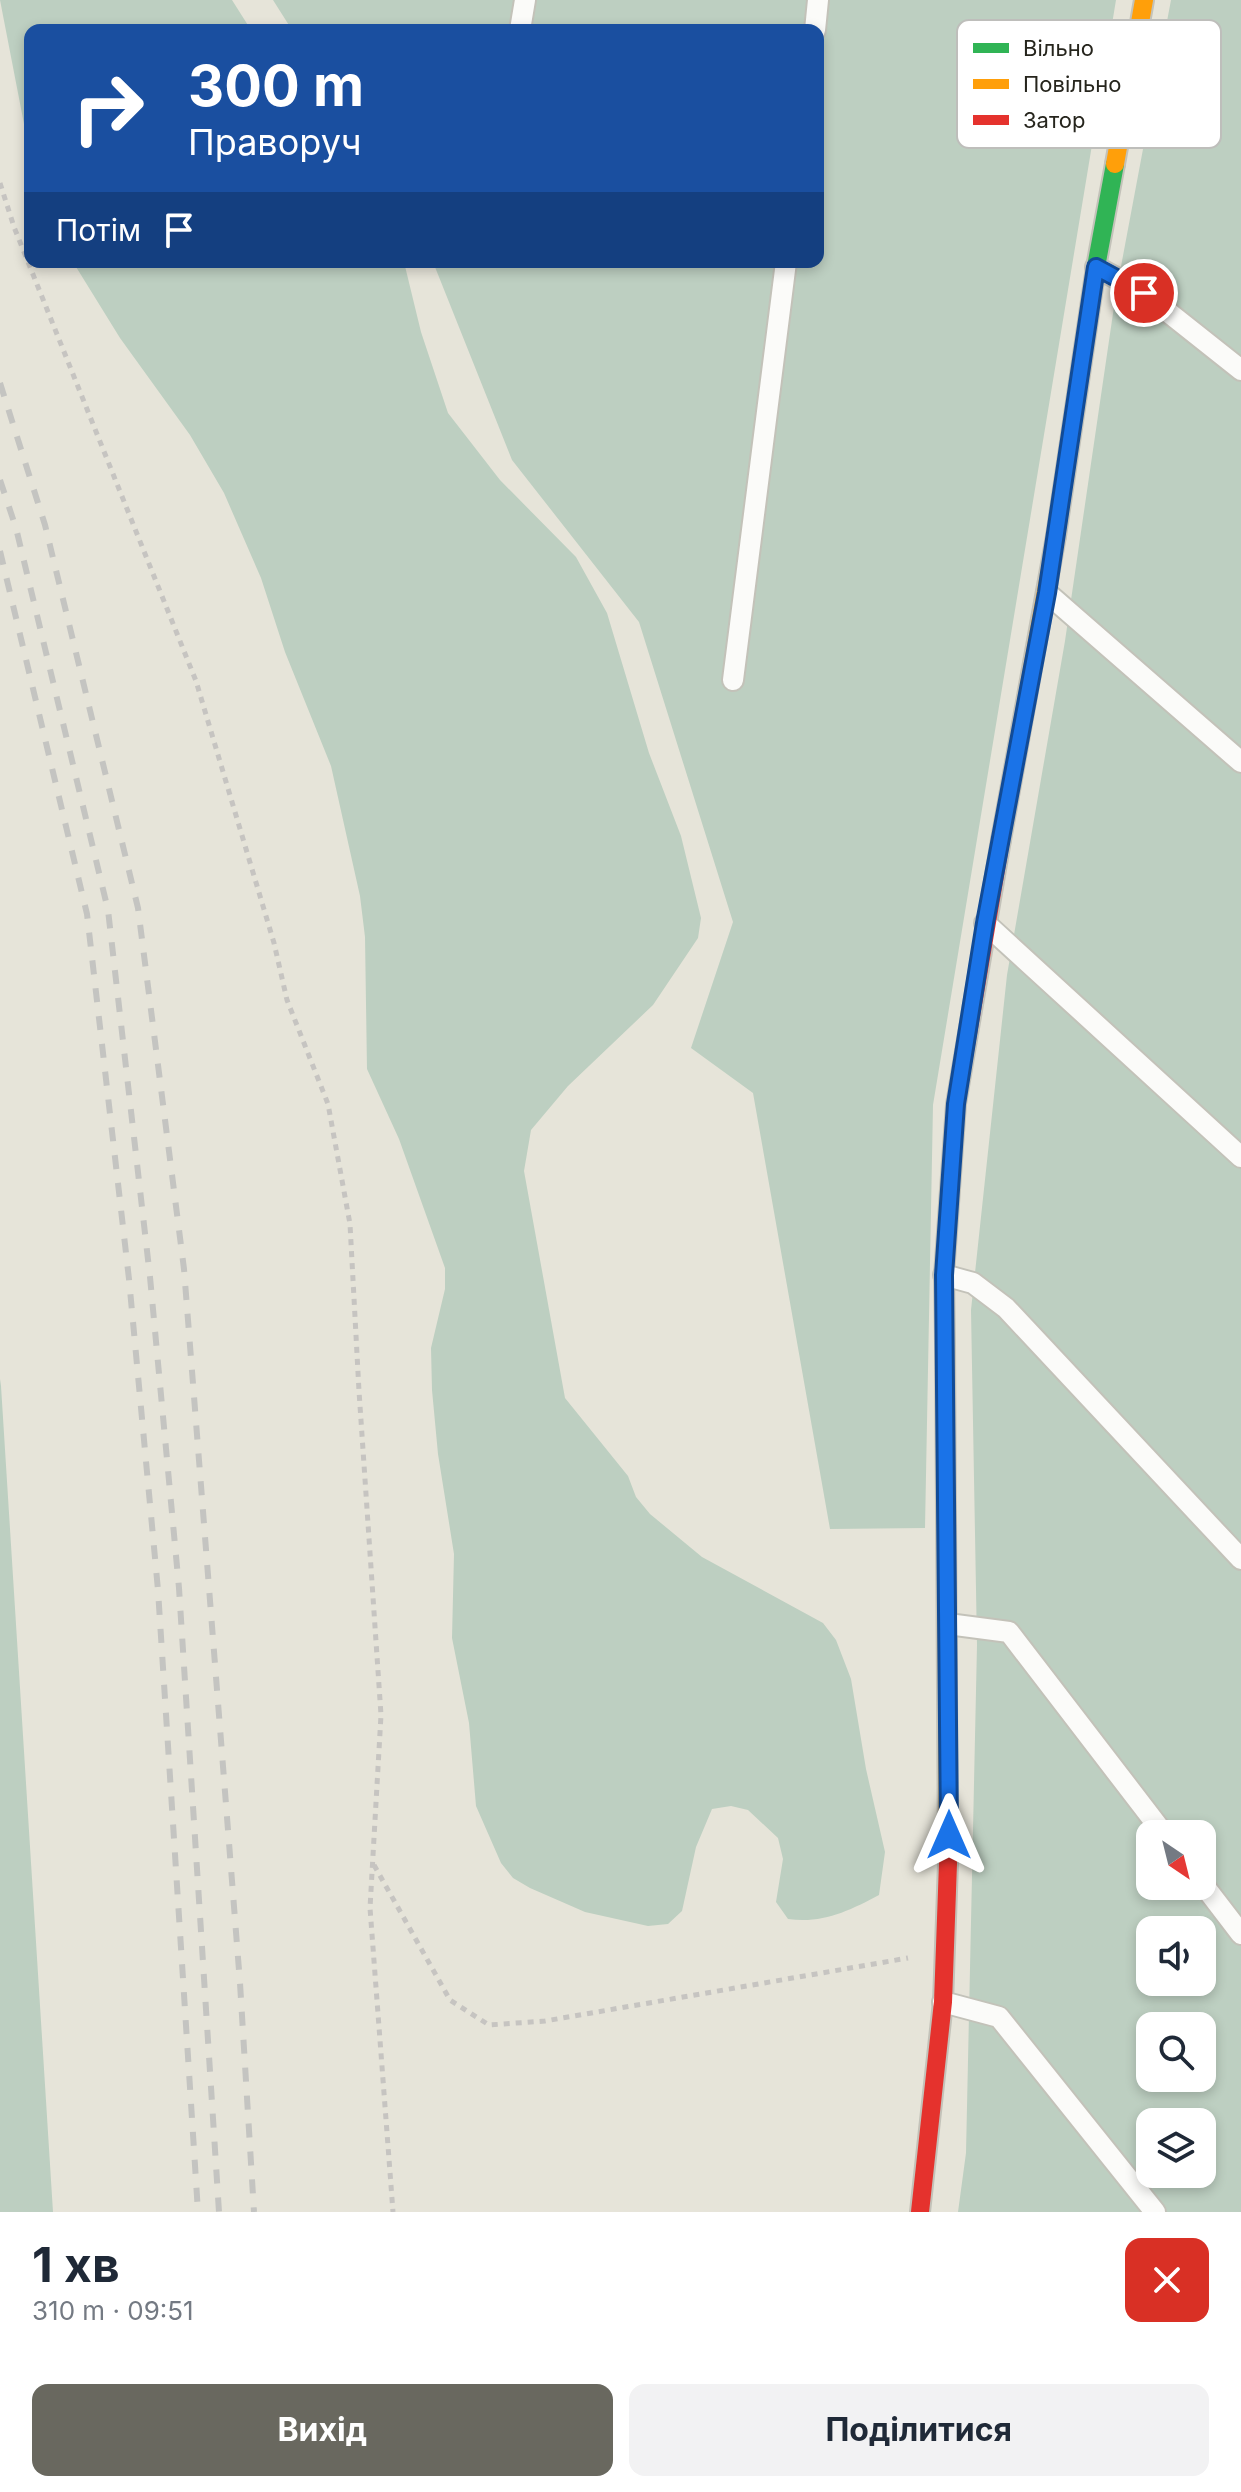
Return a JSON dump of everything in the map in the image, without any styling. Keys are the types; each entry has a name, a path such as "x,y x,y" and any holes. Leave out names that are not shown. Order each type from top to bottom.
{"street":[{"path":"1140,20 1144,0"},
{"path":"920,2212 943,2002 949,1835 944,1275 956,1104 985,923 1047,593 1096,267 1117,148"}],"lane":[{"path":"521,24 525,0"},
{"path":"816,24 818,0"},
{"path":"1096,267 1144,293 1241,370"},
{"path":"733,680 785,268"},
{"path":"1047,593 1241,762"},
{"path":"985,923 1241,1157"},
{"path":"944,1275 973,1283 1006,1308 1241,1559"},
{"path":"948,1624 1009,1632 1153,1820"},
{"path":"1215,1900 1241,1934"},
{"path":"943,2002 999,2017 1155,2212"}],"path":[{"path":"0,183 24,252"},
{"path":"30,268 196,681 274,943 287,1000 328,1104 350,1224 381,1715 370,1908 393,2212"},
{"path":"373,1862 450,2000 489,2025 545,2021 911,1957 945,1955"}],"green space":[{"path":"0,0 232,0 247,24 24,24 24,124"},
{"path":"273,0 1116,0 1113,20 957,20 957,148 1091,148 933,1105 925,1528 830,1529 753,1093 691,1048 733,922 639,622 512,460 435,268 824,268 824,24 288,24"},
{"path":"1171,0 1241,0 1241,2212 958,2212 966,2153 977,1645 971,1310 1007,975 1065,641 1116,293 1143,148 1221,148 1221,20 1167,20"},
{"path":"77,268 405,268 421,332 448,413 500,480 576,557 607,613 649,753 681,836 701,918 698,938 653,1005 568,1086 531,1130 524,1171 565,1398 628,1476 636,1497 650,1514 702,1557 823,1623 836,1640 851,1679 866,1769 885,1852 879,1895 857,1906 824,1918 788,1919 776,1902 783,1859 778,1838 748,1810 731,1806 712,1809 696,1847 682,1911 668,1924 648,1926 585,1912 530,1888 513,1878 501,1863 476,1806 469,1723 452,1638 454,1554 438,1454 431,1348 445,1289 445,1268 399,1139 367,1069 365,937 360,896 331,766 285,652 261,578 224,493 190,435 120,338"},
{"path":"0,1379 1,1386 53,2212 0,2212"}],"railway":[{"path":"0,383 45,525 138,908 184,1269 240,1983 254,2212"},
{"path":"0,480 16,528 108,910 150,1277 179,1588 219,2212"},
{"path":"0,551 87,914 129,1279 158,1590 198,2212"}],"traffic: fast":[{"path":"1056,536 1096,267 1115,164"}],"traffic: slow":[{"path":"1140,20 1144,0"},
{"path":"1115,164 1118,148"},
{"path":"1001,840 1056,536"},
{"path":"945,1343 948,1863"}],"traffic: jam":[{"path":"945,1343 944,1275 956,1104 1001,840"},
{"path":"920,2212 943,2002 948,1863"}],"route":[{"path":"949,1835 944,1275 956,1104 985,923 1047,593 1096,267 1144,293"}]}
